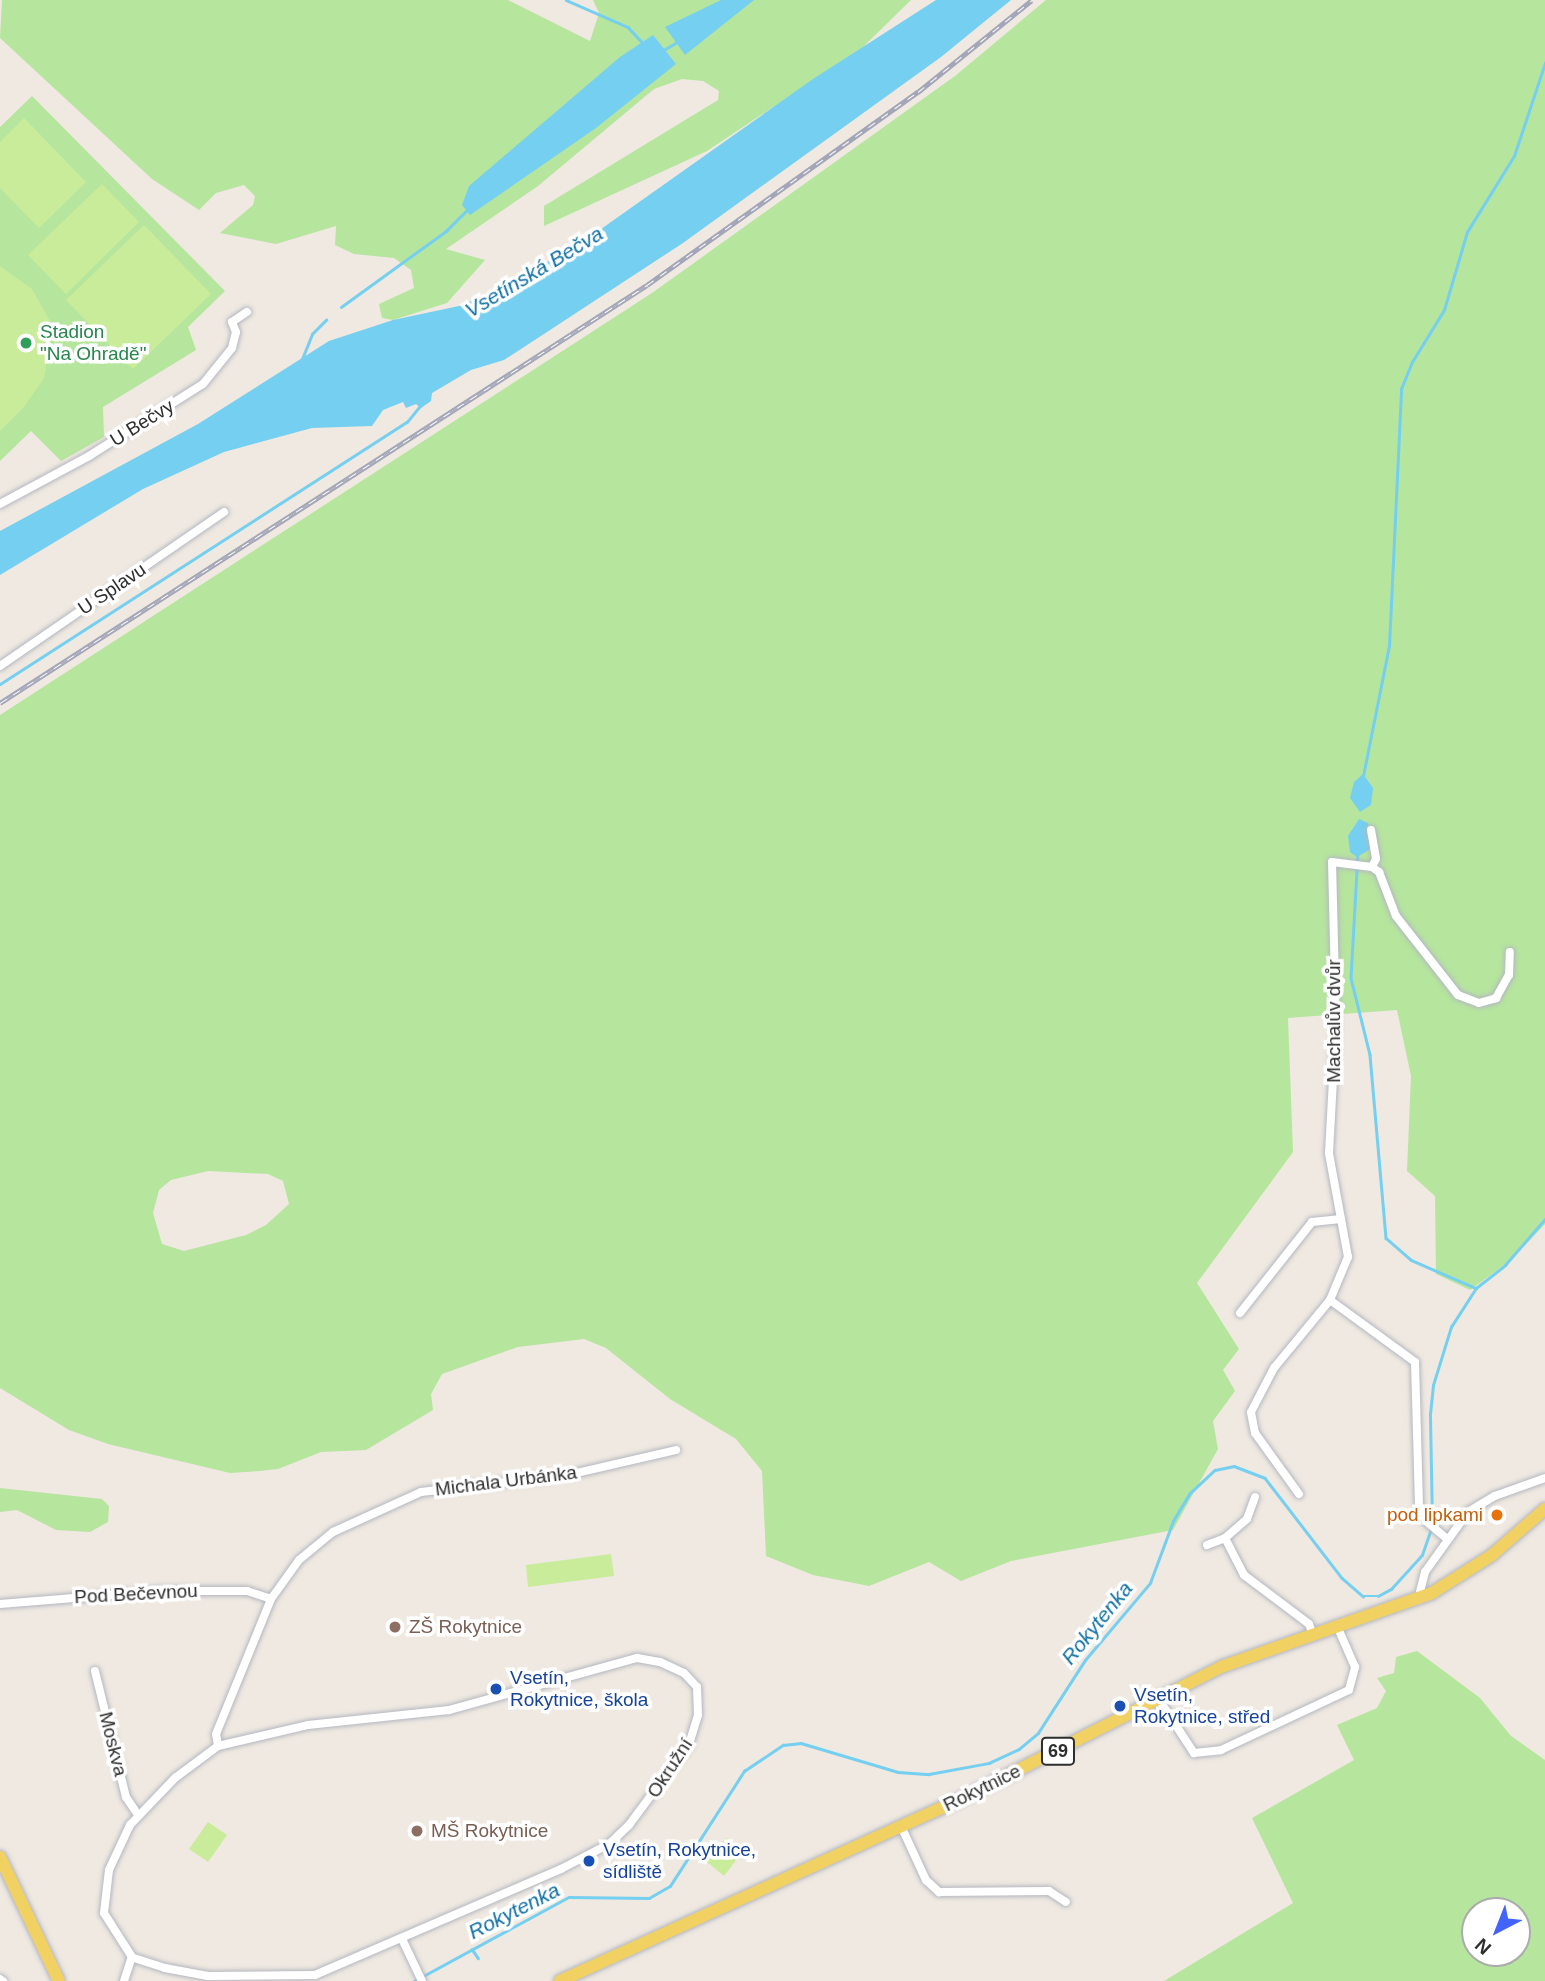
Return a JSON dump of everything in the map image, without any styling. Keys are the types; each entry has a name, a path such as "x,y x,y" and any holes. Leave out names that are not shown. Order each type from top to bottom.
{"main road":[{"name":"Rokytnice","path":"560,1981 901,1826 1158,1698 1247,1657 1418,1600 1471,1570 1545,1509"},
{"path":"0,1857 59,1981"}],"street":[{"name":"U Bečvy","path":"0,504 98,450 203,384 232,348 236,332 232,322 247,312"},
{"name":"U Splavu","path":"0,666 224,512"},
{"path":"1371,830 1376,859 1372,867 1379,872 1396,916 1458,995 1479,1003 1496,998 1509,975 1510,952"},
{"name":"Machalův dvůr","path":"1298,1494 1255,1433 1251,1412 1274,1367 1330,1300 1348,1257 1329,1153 1336,1026 1332,862 1372,867"},
{"path":"1240,1313 1312,1222 1341,1219"},
{"path":"1330,1300 1415,1362 1419,1505 1426,1521 1446,1538"},
{"name":"Michala Urbánka","path":"271,1599 299,1560 333,1532 421,1492 568,1475 676,1450"},
{"path":"1418,1600 1421,1580 1446,1538 1479,1504 1545,1478"},
{"path":"1207,1545 1225,1538 1247,1519 1255,1497"},
{"path":"1225,1538 1244,1575 1308,1624 1313,1635"},
{"name":"Pod Bečevnou","path":"0,1604 160,1591 247,1591 271,1599"},
{"path":"218,1746 216,1734 271,1599"},
{"path":"1158,1698 1194,1753 1221,1750 1349,1689 1355,1667 1338,1628"},
{"name":"Okružní","path":"637,1658 672,1667 697,1687 698,1715 682,1755 644,1808 608,1844 499,1898 401,1939 315,1975 208,1976 132,1957 110,1924 103,1903 119,1843 138,1815 175,1778 218,1746 308,1725 388,1719 486,1699 637,1658"},
{"name":"Moskva","path":"94,1671 126,1797 138,1815"},
{"path":"901,1826 926,1880 939,1892 1049,1891 1066,1902"},
{"path":"401,1939 422,1981"},
{"path":"125,1977 132,1957"}],"green space":[{"path":"2,0 508,0 590,41 599,13 593,0 911,0 862,48 707,151 544,226 544,206 718,100 719,91 703,81 682,79 654,89 538,186 446,249 485,260 447,303 393,320 382,318 379,304 414,288 411,270 394,258 354,254 335,245 336,226 276,244 220,233 253,205 255,196 244,185 216,193 199,210 152,179 0,38"},
{"path":"1046,0 1545,0 1545,1224 1511,1260 1470,1290 1436,1274 1435,1196 1407,1171 1411,1076 1397,1010 1288,1018 1293,1152 1197,1283 1239,1349 1223,1370 1235,1391 1213,1421 1218,1449 1173,1530 1011,1561 961,1581 929,1562 869,1586 813,1575 766,1556 762,1471 736,1439 670,1399 606,1348 584,1339 518,1347 442,1374 431,1394 433,1410 366,1450 321,1452 278,1469 259,1471 230,1473 108,1444 69,1430 0,1388 0,715 652,293 955,76","holes":["208,1171 268,1174 283,1181 289,1204 266,1225 246,1235 184,1251 162,1244 153,1213 159,1190 171,1180"]},
{"path":"32,96 225,291 188,327 196,350 103,407 104,437 61,461 31,431 0,461 0,127"},
{"path":"24,118 86,182 39,228 0,188 0,142"},
{"path":"102,184 139,222 66,294 28,255"},
{"path":"144,225 211,294 133,369 66,300"},
{"name":"Stadion \"Na Ohradě\"","path":"0,266 32,289 50,321 52,336 44,378 24,407 0,431"},
{"path":"0,1488 102,1499 109,1506 108,1522 90,1532 56,1530 17,1510 0,1512"},
{"path":"611,1554 614,1576 528,1587 526,1565"},
{"path":"1417,1651 1480,1698 1511,1736 1545,1760 1545,1981 1164,1981 1293,1903 1252,1818 1354,1760 1337,1725 1377,1708 1386,1691 1377,1678 1394,1673 1396,1657"},
{"path":"208,1822 227,1835 208,1862 189,1849"},
{"path":"726,1838 743,1851 724,1876 707,1862"}],"water":[{"path":"721,0 754,0 685,55 665,27"},
{"name":"Vsetínská Bečva","path":"936,0 1011,0 941,57 683,243 504,360 471,370 432,393 431,401 421,408 416,404 406,408 403,402 383,410 372,426 312,428 224,452 143,489 0,575 0,531 198,424 329,341 393,320 459,306 505,287 594,234 813,79"},
{"path":"653,35 676,64 596,128 470,215 462,205 469,186 620,57"},
{"path":"1363,774 1373,788 1371,805 1360,812 1350,798 1354,782"},
{"path":"1359,819 1368,823 1372,841 1369,850 1357,857 1350,852 1348,836"}],"waterway":[{"path":"566,0 628,27 642,42"},
{"path":"662,51 677,42"},
{"path":"1363,776 1389,646 1401,389 1412,362 1444,310 1467,232 1514,156 1545,63"},
{"path":"341,307 446,231 467,210"},
{"path":"300,364 312,334 326,320"},
{"path":"0,684 407,422 420,406"},
{"path":"1358,853 1351,978 1370,1055 1386,1238 1411,1260 1476,1288"},
{"name":"Rokytenka","path":"1432,1522 1430,1414 1433,1385 1451,1327 1476,1288 1505,1265 1545,1219"},
{"name":"Rokytenka","path":"414,1981 569,1897 649,1898 670,1886 744,1771 783,1745 801,1743 898,1772 929,1774 989,1763 1019,1749 1038,1733 1085,1660 1150,1583 1173,1521 1189,1494 1215,1470 1234,1466 1265,1478 1342,1578 1363,1596 1378,1596 1391,1589 1422,1555 1431,1529"},
{"path":"472,1949 478,1958"}],"railway":[{"path":"0,703 647,285 918,92 1032,0"}],"place":[{"name":"Stadion \"Na Ohradě\"","path":"26,343"},
{"name":"pod lipkami","path":"1497,1515"},
{"name":"ZŠ Rokytnice","path":"395,1627"},
{"name":"Vsetín, Rokytnice, škola","path":"496,1689"},
{"name":"Vsetín, Rokytnice, střed","path":"1120,1706"},
{"name":"MŠ Rokytnice","path":"417,1831"},
{"name":"Vsetín, Rokytnice, sídliště","path":"589,1861"}]}
